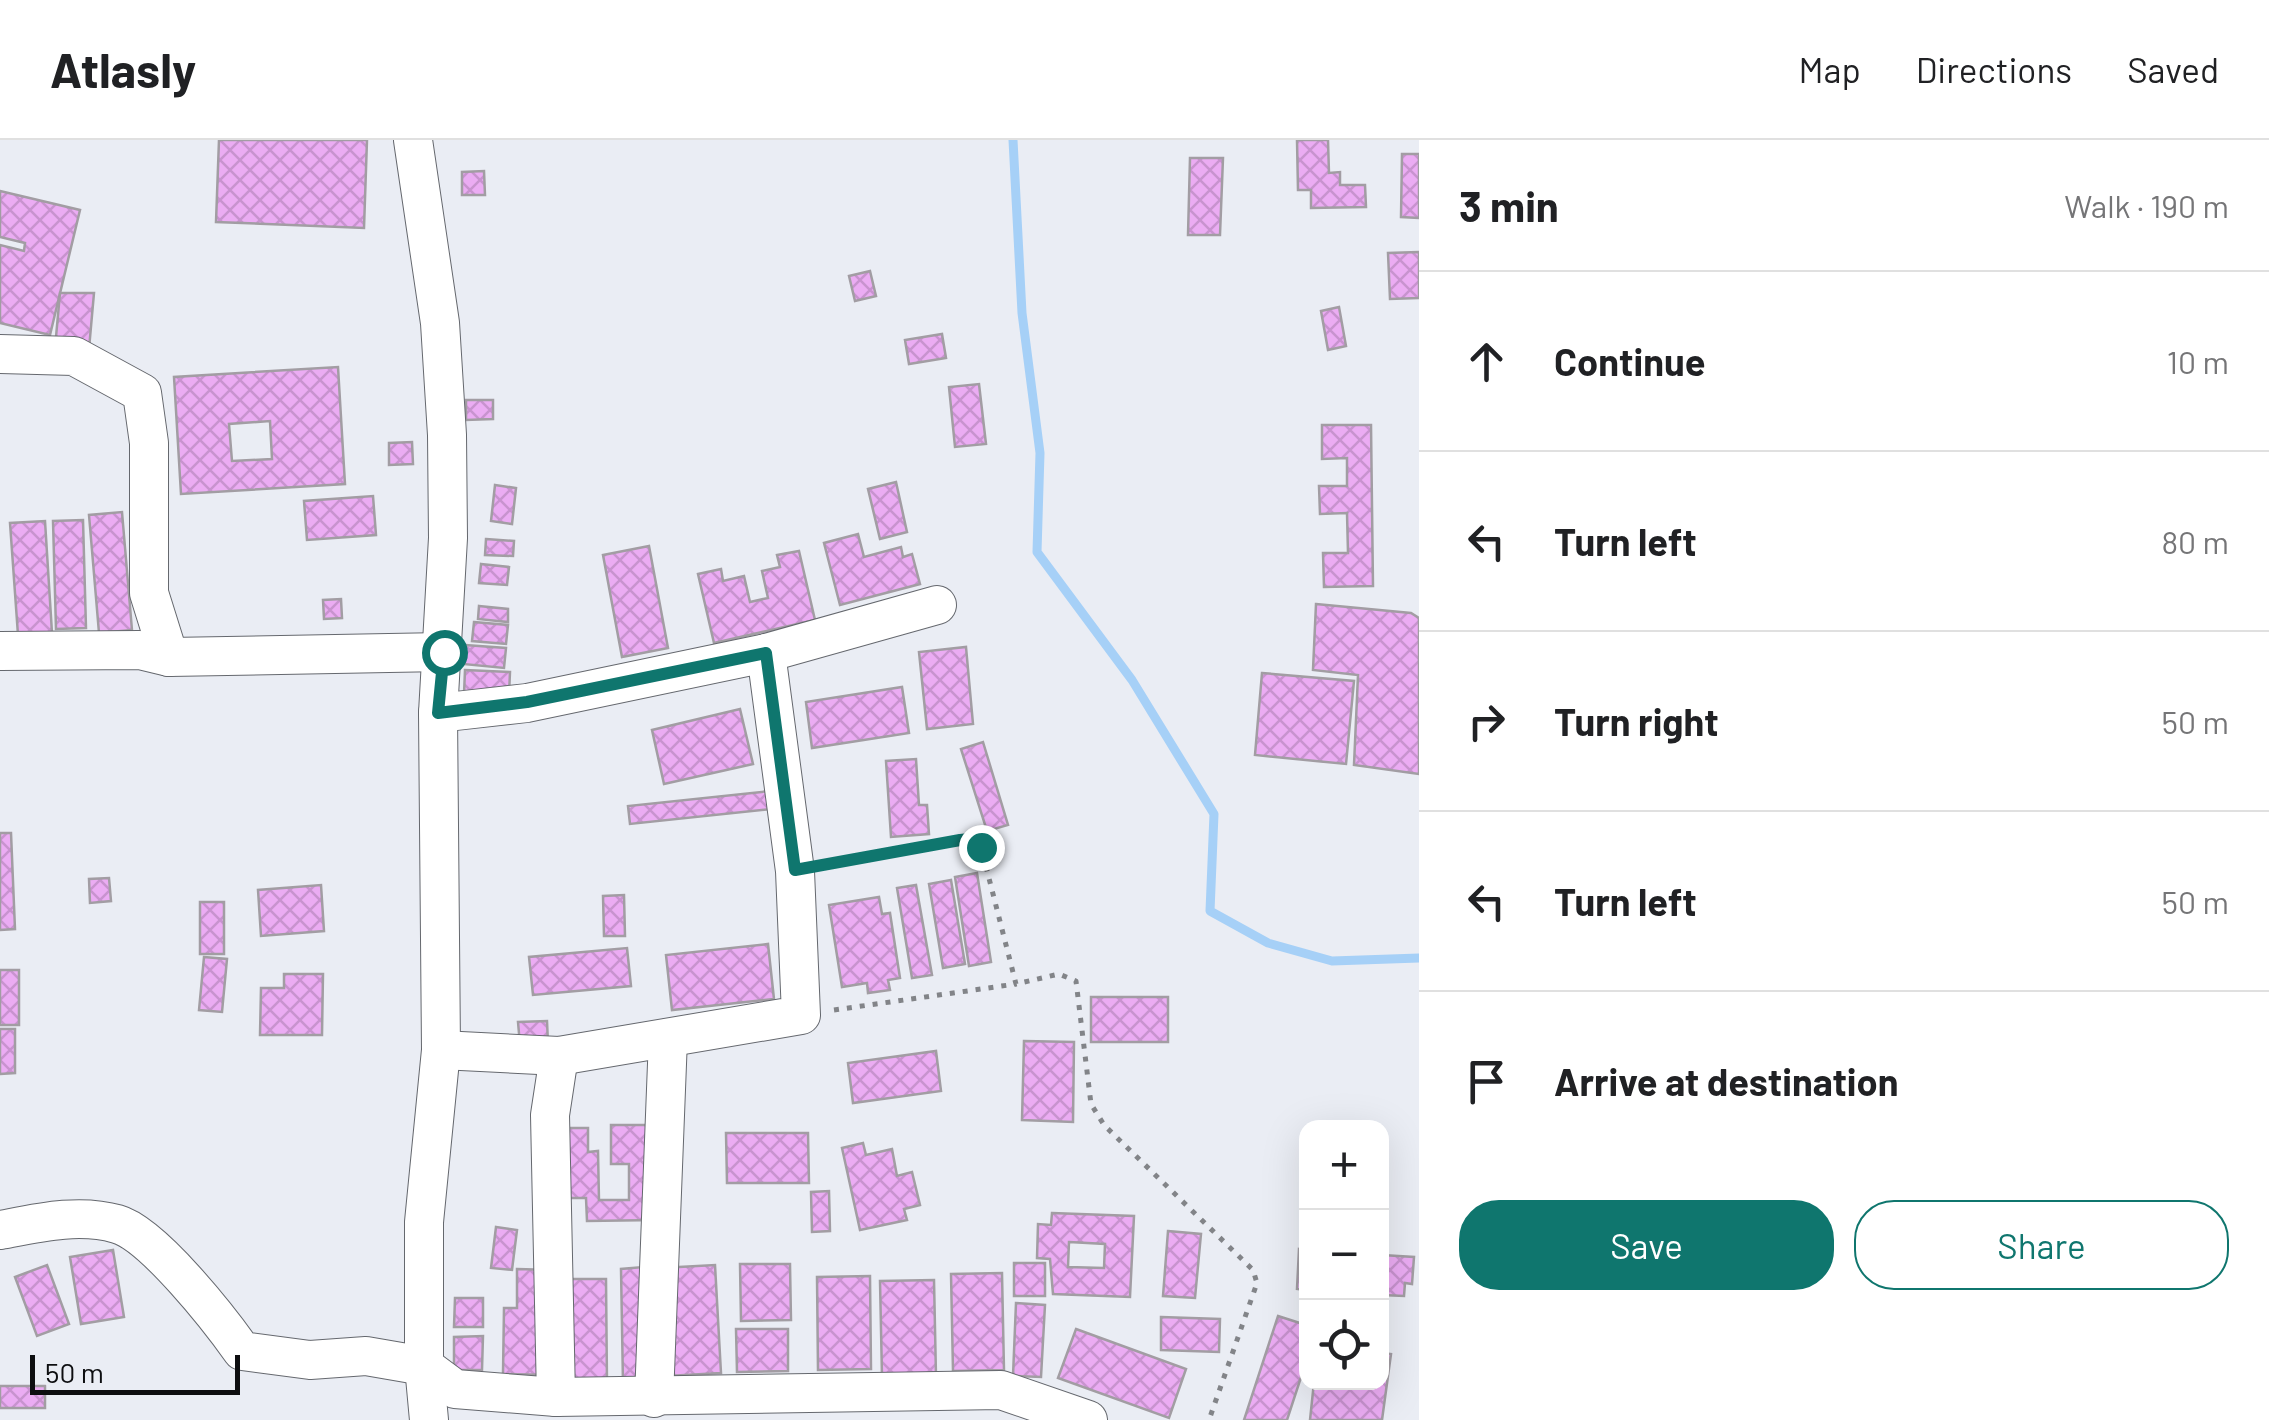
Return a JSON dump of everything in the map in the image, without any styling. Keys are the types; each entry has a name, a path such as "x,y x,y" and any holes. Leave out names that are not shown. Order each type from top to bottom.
{"street":[{"path":"413,140 440,324 447,435 444,652 438,713 440,1050 424,1222 424,1366 429,1420"},
{"path":"0,354 74,356 142,393 149,443 149,593 155,654"},
{"path":"438,713 527,702 766,653 937,605"},
{"path":"0,651 444,652"},
{"path":"440,1050 559,1056 801,1015 795,870 766,653"},
{"path":"654,1398 668,1038"},
{"path":"556,1397 550,1114 559,1056"},
{"path":"0,1230 60,1220 119,1224 157,1254 212,1308 242,1352 310,1360 366,1356 424,1366 455,1390 654,1398 1000,1390 1088,1420"}],"path":[{"path":"795,870 872,853 970,839 981,847 1016,984"},
{"path":"801,1015 1016,984 1059,974 1076,981 1091,1104 1104,1125 1253,1270 1257,1284 1209,1420"}],"building":[{"path":"219,140 367,140 364,228 216,222"},
{"path":"1297,140 1328,140 1329,173 1340,172 1340,185 1365,185 1366,207 1311,208 1311,190 1298,190"},
{"path":"1402,154 1419,154 1419,218 1401,217"},
{"path":"1190,158 1223,158 1220,235 1188,235"},
{"path":"484,171 485,195 462,195 462,172"},
{"path":"0,191 80,210 50,335 0,323 0,245 24,251 25,243 0,237"},
{"path":"1419,252 1419,298 1390,299 1388,253"},
{"path":"870,271 876,296 855,301 849,276"},
{"path":"60,293 94,293 89,349 55,348"},
{"path":"1339,307 1346,346 1328,350 1321,311"},
{"path":"942,334 946,358 909,364 905,340"},
{"path":"338,367 345,484 181,494 174,377","holes":["270,421 272,459 232,461 229,424"]},
{"path":"979,384 986,444 955,447 949,387"},
{"path":"466,400 493,400 493,419 466,420"},
{"path":"1322,425 1371,425 1373,586 1324,587 1323,553 1348,553 1347,513 1320,514 1319,486 1347,486 1347,458 1322,459"},
{"path":"412,442 413,464 389,465 389,443"},
{"path":"896,482 907,532 880,539 868,489"},
{"path":"495,485 516,488 512,524 491,521"},
{"path":"373,496 376,535 307,540 304,501"},
{"path":"122,512 132,630 99,633 89,515"},
{"path":"83,520 86,628 56,629 53,521"},
{"path":"45,521 52,633 18,635 10,523"},
{"path":"858,534 864,557 901,547 903,557 912,554 920,584 840,605 824,543"},
{"path":"486,539 514,541 513,556 485,555"},
{"path":"649,546 668,648 622,657 603,555"},
{"path":"799,551 815,620 714,643 698,574 721,569 723,581 744,576 750,602 768,598 762,571 780,567 777,555"},
{"path":"481,564 509,567 507,585 479,583"},
{"path":"341,599 342,618 324,619 323,600"},
{"path":"1316,604 1411,613 1419,618 1419,774 1354,765 1358,675 1313,670"},
{"path":"479,606 508,609 508,622 478,619"},
{"path":"474,622 508,625 506,644 472,641"},
{"path":"465,645 506,648 504,668 463,664"},
{"path":"966,647 973,724 927,729 919,652"},
{"path":"465,670 510,672 509,695 464,694"},
{"path":"1262,673 1354,681 1346,764 1255,755"},
{"path":"902,687 909,733 812,748 806,702"},
{"path":"740,709 753,764 664,784 652,730"},
{"path":"983,742 1008,825 987,831 961,749"},
{"path":"916,759 919,805 927,805 929,834 891,837 886,761"},
{"path":"770,791 772,809 630,824 628,806"},
{"path":"0,833 11,833 15,929 0,930"},
{"path":"977,873 991,962 969,966 955,877"},
{"path":"109,878 111,901 90,903 89,879"},
{"path":"951,880 965,964 943,968 929,884"},
{"path":"321,885 324,931 261,936 258,890"},
{"path":"916,885 932,975 912,978 897,888"},
{"path":"624,895 625,936 604,936 603,896"},
{"path":"879,897 882,914 890,913 900,978 888,980 890,990 868,993 867,983 842,987 829,905"},
{"path":"200,902 224,902 224,954 200,954"},
{"path":"768,944 774,999 672,1010 666,955"},
{"path":"627,948 631,986 533,995 529,957"},
{"path":"204,957 227,959 222,1012 199,1010"},
{"path":"0,970 19,970 19,1025 0,1025"},
{"path":"284,974 323,974 322,1035 260,1035 261,988 284,988"},
{"path":"1091,997 1168,997 1168,1042 1091,1042"},
{"path":"547,1021 548,1043 520,1045 518,1022"},
{"path":"0,1029 15,1029 15,1073 0,1074"},
{"path":"1024,1041 1074,1042 1073,1122 1022,1120"},
{"path":"936,1051 941,1091 853,1103 848,1063"},
{"path":"611,1125 656,1125 657,1220 587,1221 586,1198 569,1198 568,1128 588,1128 588,1152 598,1151 599,1200 629,1200 629,1164 611,1164"},
{"path":"726,1133 808,1133 809,1183 727,1183"},
{"path":"863,1143 866,1155 892,1149 897,1176 912,1172 920,1205 904,1209 907,1220 860,1230 842,1148"},
{"path":"829,1191 830,1231 812,1232 811,1192"},
{"path":"1052,1213 1134,1216 1130,1297 1053,1294 1050,1259 1037,1258 1038,1224 1051,1225","holes":["1069,1242 1105,1244 1104,1268 1068,1267"]},
{"path":"496,1227 517,1230 512,1270 491,1268"},
{"path":"1168,1231 1201,1234 1195,1298 1163,1296"},
{"path":"113,1250 124,1317 81,1324 70,1257"},
{"path":"1389,1255 1414,1257 1412,1284 1405,1283 1404,1296 1389,1295"},
{"path":"1014,1263 1045,1263 1045,1296 1014,1296"},
{"path":"740,1264 790,1264 791,1320 741,1321"},
{"path":"47,1265 69,1324 37,1336 15,1277"},
{"path":"715,1265 721,1373 667,1376 661,1268"},
{"path":"643,1267 645,1384 623,1384 621,1269"},
{"path":"517,1269 551,1270 548,1375 503,1374 504,1308 517,1308"},
{"path":"1002,1273 1004,1370 953,1371 951,1274"},
{"path":"870,1276 871,1369 818,1370 817,1277"},
{"path":"566,1279 606,1279 607,1383 567,1384"},
{"path":"934,1280 936,1376 882,1377 880,1281"},
{"path":"455,1298 483,1298 483,1327 454,1327"},
{"path":"1016,1303 1045,1305 1041,1377 1013,1376"},
{"path":"1278,1316 1299,1323 1299,1383 1287,1420 1244,1420"},
{"path":"1161,1317 1220,1319 1219,1352 1161,1350"},
{"path":"736,1329 788,1329 788,1371 737,1372"},
{"path":"1076,1329 1186,1369 1169,1418 1058,1378"},
{"path":"483,1336 482,1370 454,1370 454,1337"},
{"path":"0,1386 45,1386 45,1408 0,1408"},
{"path":"1313,1390 1386,1390 1382,1420 1310,1420"}],"waterway":[{"path":"1013,140 1022,313 1040,453 1037,552 1132,680 1214,814 1210,911 1268,943 1332,961 1419,958"}],"route":[{"path":"444,652 438,713 474,712 766,653 795,870 960,840 970,839 981,847"}]}
